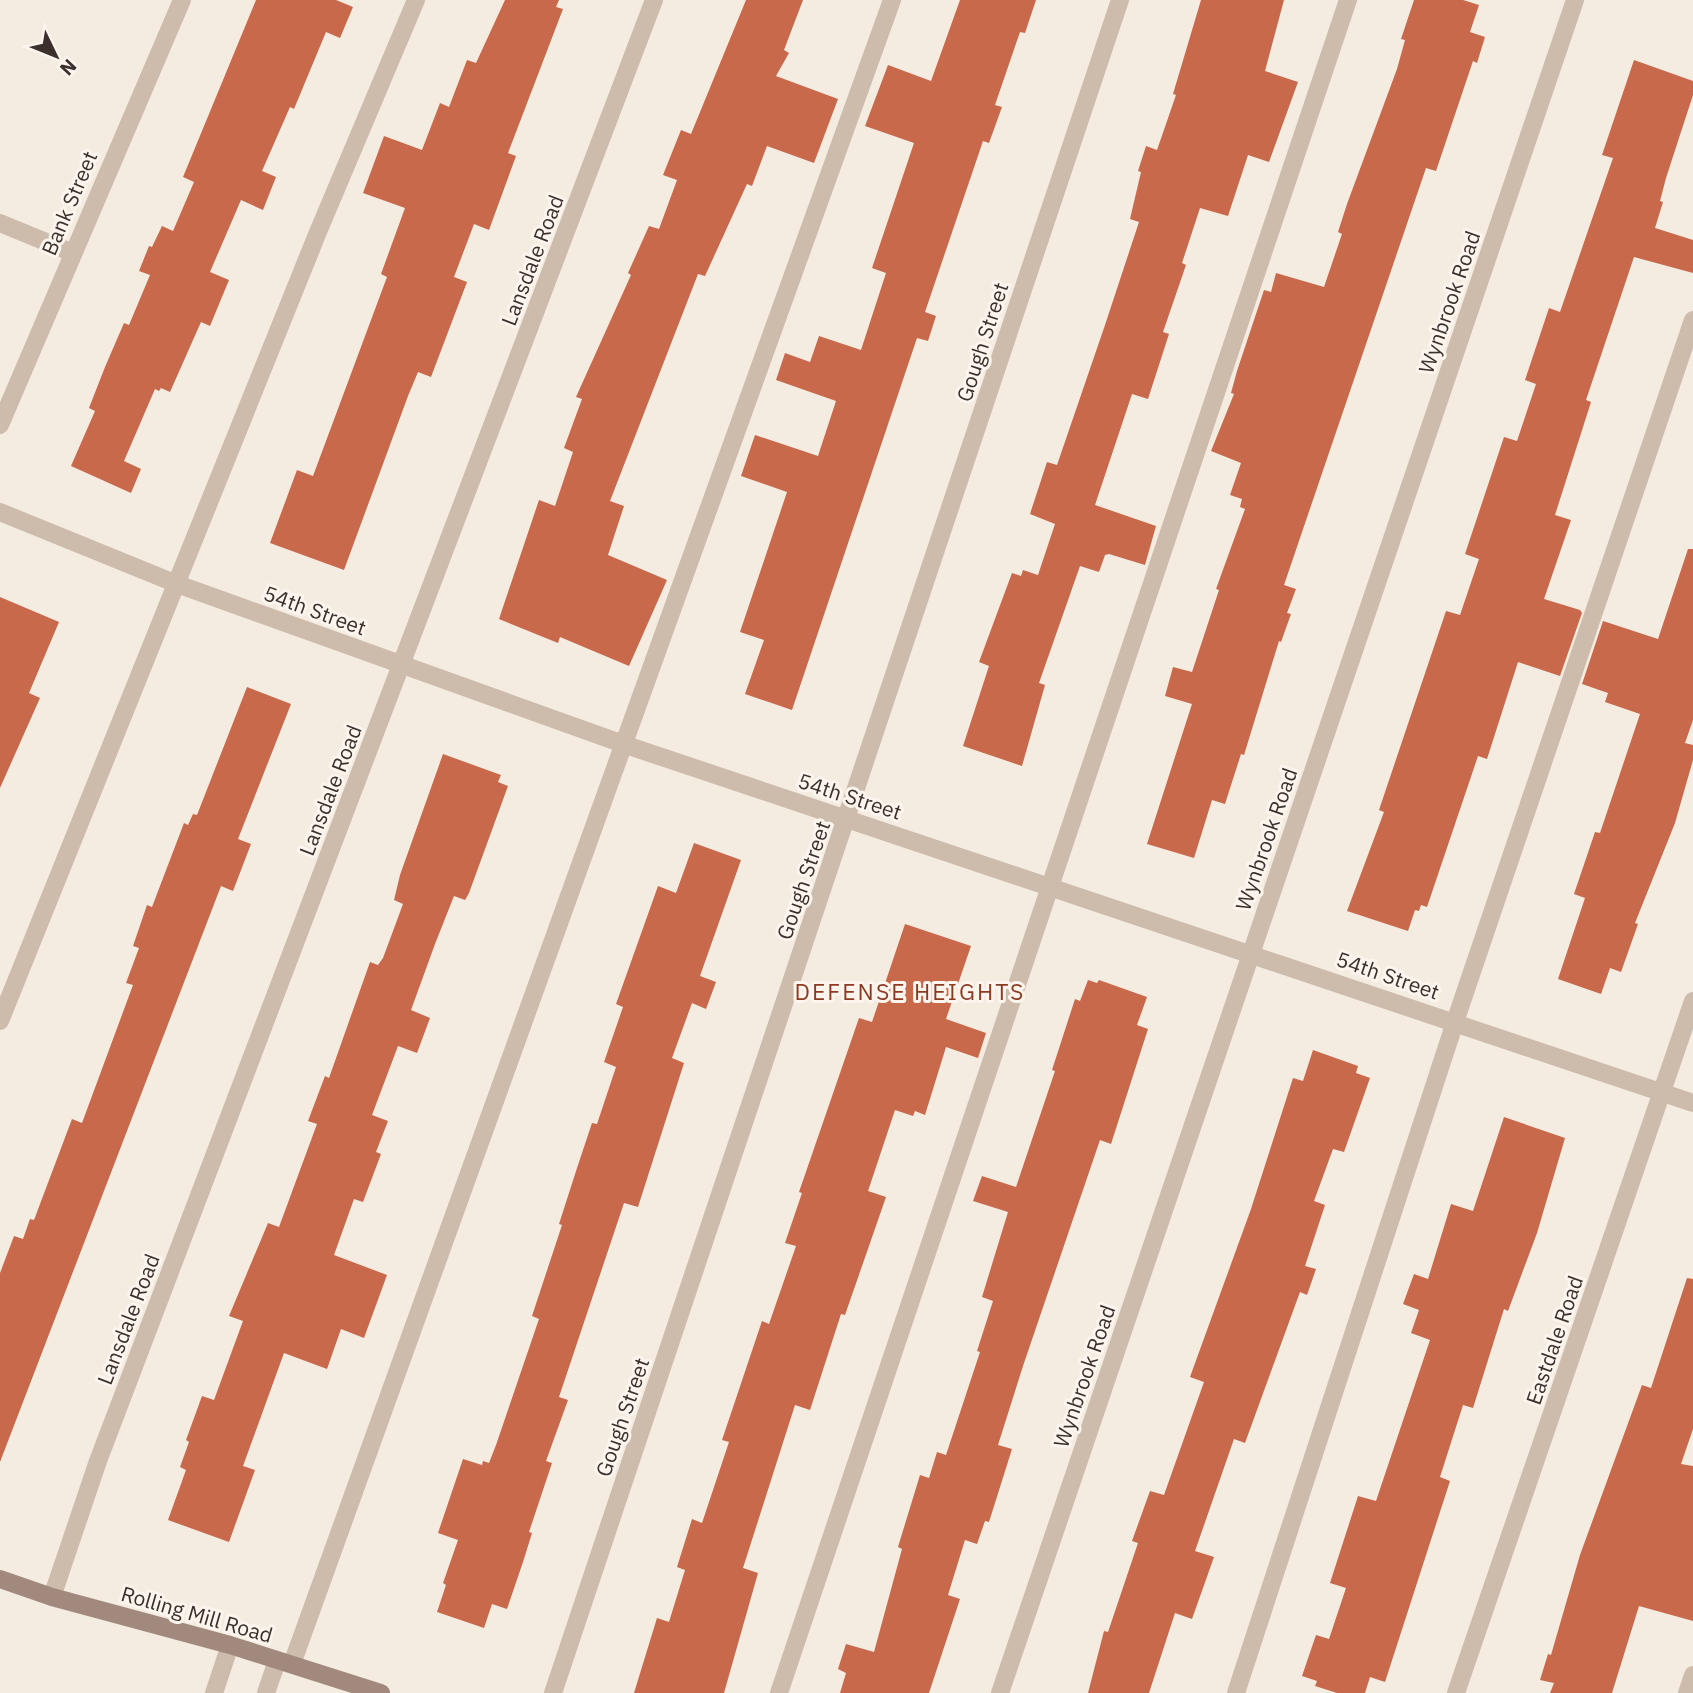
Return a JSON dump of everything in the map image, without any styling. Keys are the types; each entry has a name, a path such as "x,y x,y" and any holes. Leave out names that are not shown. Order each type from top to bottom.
{"street":[{"name":"Bank Street","path":"0,425 182,0"},
{"path":"0,1021 416,0"},
{"name":"Lansdale Road","path":"52,1597 103,1448 654,0"},
{"path":"266,1693 285,1662 626,744 892,0"},
{"name":"Gough Street","path":"553,1693 1120,0"},
{"path":"779,1693 1348,0"},
{"name":"Wynbrook Road","path":"1000,1693 1575,0"},
{"path":"0,223 72,253"},
{"path":"1236,1693 1455,1022 1693,320"},
{"name":"54th Street","path":"0,512 177,584 402,666 847,820 1252,952 1693,1103"},
{"name":"Eastdale Road","path":"1456,1693 1693,1001"},
{"name":"Rolling Mill Road","path":"0,1578 52,1597 230,1645 381,1693"},
{"path":"214,1693 230,1645"},
{"path":"1687,1693 1693,1675"}],"building":[{"path":"256,0 336,0 353,7 340,38 326,32 294,109 290,107 262,171 276,177 263,210 241,200 210,272 229,280 210,326 201,322 170,392 161,388 159,391 155,389 124,461 141,469 131,493 71,466 95,411 89,408 105,367 124,323 129,325 150,275 139,271 149,246 152,247 162,226 173,231 194,182 183,177"},
{"path":"505,0 559,0 556,7 563,9 508,153 516,156 489,230 474,224 454,277 467,282 431,377 418,372 344,570 270,543 297,470 313,476 387,277 381,274 405,208 363,193 384,136 422,150 440,103 449,107 467,60 476,63"},
{"path":"746,0 803,0 784,50 789,53 776,76 838,99 814,163 767,146 752,186 747,184 705,276 698,274 610,501 624,506 608,555 667,580 629,666 560,637 558,643 499,619 539,500 555,506 573,452 564,448 582,399 576,397 631,275 628,273 649,226 659,229 677,180 663,175 681,130 691,134"},
{"path":"960,0 1036,0 1025,33 1020,32 995,105 1002,107 989,143 983,141 925,312 936,316 928,341 917,338 792,710 745,694 764,640 740,632 787,492 741,476 755,435 818,456 836,401 776,380 785,353 810,362 819,336 861,350 886,273 872,268 914,143 865,126 888,65 931,81"},
{"path":"1201,0 1284,0 1265,71 1298,82 1269,162 1248,155 1228,216 1200,208 1182,263 1186,265 1163,332 1169,334 1148,399 1132,394 1095,505 1156,526 1145,565 1109,554 1105,555 1099,572 1080,566 1039,683 1045,685 1022,766 963,746 989,666 979,662 1012,573 1021,576 1023,570 1038,575 1055,524 1030,514 1047,462 1057,465 1105,325 1139,222 1130,219 1141,172 1138,171 1146,146 1157,150 1176,95 1173,94"},
{"path":"1414,0 1463,0 1479,5 1470,32 1485,37 1477,63 1473,61 1436,171 1426,168 1284,585 1296,589 1287,613 1291,614 1281,642 1279,641 1244,755 1241,754 1225,804 1212,800 1194,858 1147,844 1192,704 1165,696 1173,667 1192,672 1219,590 1216,589 1245,509 1240,507 1242,499 1230,495 1241,463 1211,451 1234,394 1231,393 1237,371 1264,290 1271,292 1276,273 1324,287 1342,234 1338,232 1347,204 1397,69 1405,40 1401,39"},
{"path":"1634,60 1693,81 1693,95 1666,178 1660,201 1663,202 1655,228 1693,240 1693,273 1634,257 1586,400 1591,402 1555,515 1571,520 1544,599 1580,610 1582,613 1560,676 1518,662 1487,759 1478,756 1427,907 1421,905 1419,911 1415,910 1408,931 1347,911 1384,812 1379,810 1446,611 1460,615 1479,559 1465,554 1504,437 1517,441 1536,384 1525,380 1549,308 1560,312 1613,158 1602,155"},
{"path":"1688,549 1693,549 1693,720 1685,743 1693,745 1693,760 1675,823 1635,923 1638,924 1621,972 1610,968 1601,994 1558,979 1585,898 1574,894 1595,832 1600,833 1640,714 1605,702 1608,693 1582,684 1603,621 1658,639"},
{"path":"0,597 59,622 29,693 40,698 0,788"},
{"path":"247,687 291,704 238,839 251,844 233,891 221,886 0,1462 0,1273 14,1236 23,1239 30,1219 34,1220 72,1119 82,1123 133,985 126,983 139,948 133,946 147,905 152,907 184,823 188,825 193,814 197,815"},
{"path":"443,754 501,775 498,782 508,786 469,893 465,900 454,896 435,944 411,1010 430,1018 417,1053 398,1046 372,1115 388,1121 376,1152 381,1154 363,1202 354,1199 334,1255 387,1275 364,1338 341,1329 327,1369 284,1353 243,1466 255,1470 229,1542 168,1520 186,1470 180,1467 189,1442 186,1440 202,1396 214,1400 243,1321 229,1316 268,1223 279,1227 317,1124 308,1121 325,1076 329,1078 370,962 378,965 383,958 403,904 394,900 400,875"},
{"path":"694,843 741,860 700,976 716,982 706,1009 692,1003 672,1058 684,1063 638,1207 624,1203 559,1397 568,1400 546,1461 552,1463 529,1532 532,1533 523,1562 507,1609 492,1604 484,1628 437,1612 446,1585 443,1583 458,1540 438,1533 463,1459 482,1465 483,1461 489,1463 496,1445 539,1319 532,1316 562,1225 559,1224 592,1123 597,1124 616,1067 604,1062 623,1007 616,1004 658,886 676,893"},
{"path":"905,924 971,946 946,1019 986,1033 978,1058 946,1047 925,1115 915,1111 913,1116 895,1110 868,1191 886,1197 845,1315 841,1314 810,1410 795,1405 743,1568 758,1573 724,1693 634,1693 657,1618 669,1622 685,1570 677,1567 692,1519 702,1523 729,1442 722,1440 762,1321 769,1324 796,1246 785,1243 802,1193 799,1192 859,1018 872,1022"},
{"path":"1088,980 1097,983 1099,980 1147,997 1137,1025 1148,1029 1111,1144 1100,1140 1023,1366 998,1445 1012,1449 989,1522 985,1521 977,1544 965,1540 948,1595 960,1599 929,1693 840,1693 846,1673 838,1669 846,1644 874,1652 902,1549 898,1547 920,1475 929,1478 937,1452 946,1455 980,1352 977,1351 993,1301 982,1297 1008,1212 973,1201 982,1176 1016,1187 1055,1071 1052,1070 1075,999 1080,1001"},
{"path":"1313,1050 1358,1066 1356,1073 1370,1078 1344,1152 1333,1149 1314,1201 1325,1205 1305,1266 1316,1269 1307,1295 1300,1292 1245,1443 1234,1439 1195,1551 1214,1557 1192,1619 1175,1613 1149,1693 1088,1693 1104,1631 1108,1632 1138,1543 1132,1541 1150,1491 1164,1495 1204,1382 1190,1377 1251,1209 1293,1078 1303,1081"},
{"path":"1504,1117 1565,1138 1537,1233 1508,1311 1504,1309 1473,1408 1463,1405 1440,1477 1450,1481 1385,1682 1370,1677 1365,1693 1337,1693 1315,1686 1317,1681 1302,1676 1316,1635 1329,1639 1346,1588 1330,1583 1358,1496 1376,1501 1430,1340 1411,1333 1419,1310 1403,1304 1414,1274 1428,1279 1451,1204 1473,1211"},
{"path":"1687,1278 1693,1279 1693,1429 1681,1464 1693,1466 1693,1621 1639,1606 1612,1693 1550,1693 1554,1683 1540,1680 1548,1654 1551,1655 1580,1555 1642,1385 1651,1388"}],"district":[{"name":"DEFENSE HEIGHTS","path":"910,991"}]}
